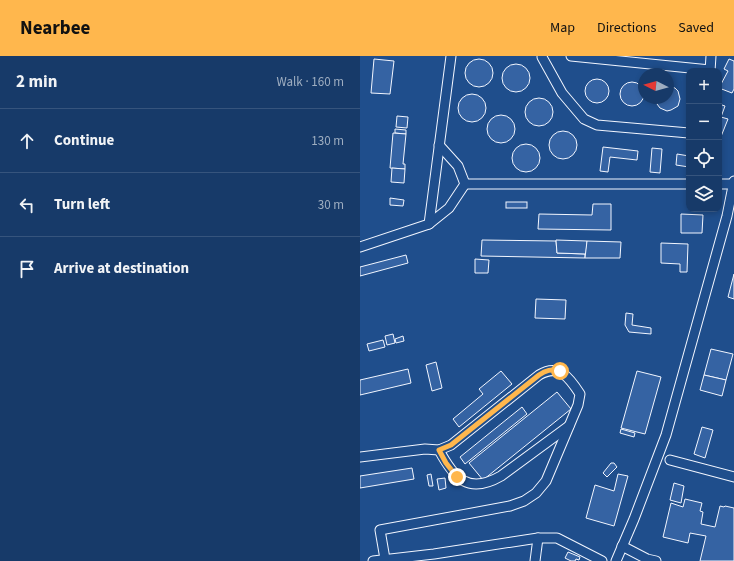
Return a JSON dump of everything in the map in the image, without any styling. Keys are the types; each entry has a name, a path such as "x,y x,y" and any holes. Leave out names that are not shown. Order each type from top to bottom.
{"street":[{"path":"429,224 451,56"},
{"path":"540,56 562,93 584,120 597,124 686,133"},
{"path":"570,56 686,68"},
{"path":"710,68 712,56"},
{"path":"439,145 458,166 465,184"},
{"path":"616,561 666,435 727,216 734,182 722,184"},
{"path":"465,184 686,184"},
{"path":"360,247 429,224 449,208 465,184"},
{"path":"360,457 425,449 439,450 451,445 546,371 560,371 569,379 580,394 578,405 546,481 536,493 524,501 510,506 380,530 385,559"},
{"path":"439,450 446,463 457,477 468,483 479,484 490,482 501,476 569,426"},
{"path":"670,460 734,477"},
{"path":"373,561 433,557 538,538 557,538 602,561"},
{"path":"535,561 538,538"},
{"path":"622,546 647,559 656,561"}],"building":[{"path":"374,59 394,61 390,94 371,93"},
{"path":"479,59 489,63 493,73 489,83 479,87 469,83 465,73 469,63"},
{"path":"729,59 734,61 734,89 732,93 722,89 722,82 728,71 724,69"},
{"path":"516,64 526,68 530,78 526,88 516,92 506,88 502,78 506,68"},
{"path":"597,79 606,82 609,91 606,100 597,103 588,100 585,91 588,82"},
{"path":"632,82 637,83 639,104 632,106 623,103 620,94 623,85"},
{"path":"675,88 678,91 680,99 678,106 667,111 660,108 657,104 674,104"},
{"path":"472,94 482,98 486,108 482,118 472,122 462,118 458,108 462,98"},
{"path":"539,98 549,102 553,112 549,122 539,126 529,122 525,112 529,102"},
{"path":"722,105 725,106 722,114"},
{"path":"501,115 511,119 515,129 511,139 501,143 491,139 487,129 491,119"},
{"path":"397,116 408,117 407,128 396,127"},
{"path":"722,117 728,119 722,134"},
{"path":"395,129 406,130 406,134 395,133"},
{"path":"563,131 573,135 577,145 573,155 563,159 553,155 549,145 553,135"},
{"path":"393,133 406,134 403,164 405,164 405,169 390,168"},
{"path":"526,144 536,148 540,158 536,168 526,172 516,168 512,158 516,148"},
{"path":"603,147 638,151 637,160 610,157 608,172 600,171"},
{"path":"652,148 662,149 660,173 650,172"},
{"path":"677,154 686,156 686,167 676,165"},
{"path":"392,168 405,169 404,183 391,182"},
{"path":"390,198 404,200 403,206 390,205"},
{"path":"506,202 527,202 527,208 506,208"},
{"path":"593,204 611,204 611,230 538,229 539,214 592,215"},
{"path":"681,214 703,215 702,233 681,233"},
{"path":"482,240 556,241 557,253 585,254 585,258 481,256"},
{"path":"556,240 587,241 586,254 557,253"},
{"path":"587,241 621,242 620,258 585,258"},
{"path":"661,243 688,244 687,272 680,272 680,264 661,263"},
{"path":"406,255 408,263 360,276 360,267"},
{"path":"475,259 489,260 488,273 475,273"},
{"path":"734,274 734,299 728,297"},
{"path":"536,299 566,300 565,319 535,318"},
{"path":"626,313 633,314 632,325 651,328 651,334 629,332 625,325"},
{"path":"393,334 395,343 387,345 385,336"},
{"path":"403,336 404,341 396,343 395,339"},
{"path":"383,340 385,347 369,351 367,344"},
{"path":"711,349 733,354 726,380 704,375"},
{"path":"436,362 442,388 432,391 426,365"},
{"path":"408,369 411,383 360,395 360,380"},
{"path":"501,371 512,384 459,427 453,419 483,394 479,389"},
{"path":"637,371 661,377 645,434 621,428"},
{"path":"704,375 726,380 722,396 700,390"},
{"path":"557,392 571,409 483,480 469,463"},
{"path":"522,407 527,414 465,464 460,457"},
{"path":"702,427 713,430 705,458 694,454"},
{"path":"621,429 635,433 634,437 620,433"},
{"path":"611,463 614,463 617,467 607,477 603,473"},
{"path":"412,468 414,479 360,488 360,476"},
{"path":"431,474 433,486 429,486 427,475"},
{"path":"618,474 628,476 614,526 586,518 595,485 614,491"},
{"path":"445,478 446,488 439,490 437,479"},
{"path":"674,483 684,486 681,503 670,500"},
{"path":"685,499 702,503 700,511 703,512 701,524 715,527 720,506 734,508 734,561 700,561 706,536 690,533 688,543 663,537 671,503 683,507"},
{"path":"568,552 580,557 579,560 576,559 575,561 571,561 565,558"}],"route":[{"path":"457,477 446,463 439,450 451,445 539,375 546,371 560,371"}]}
